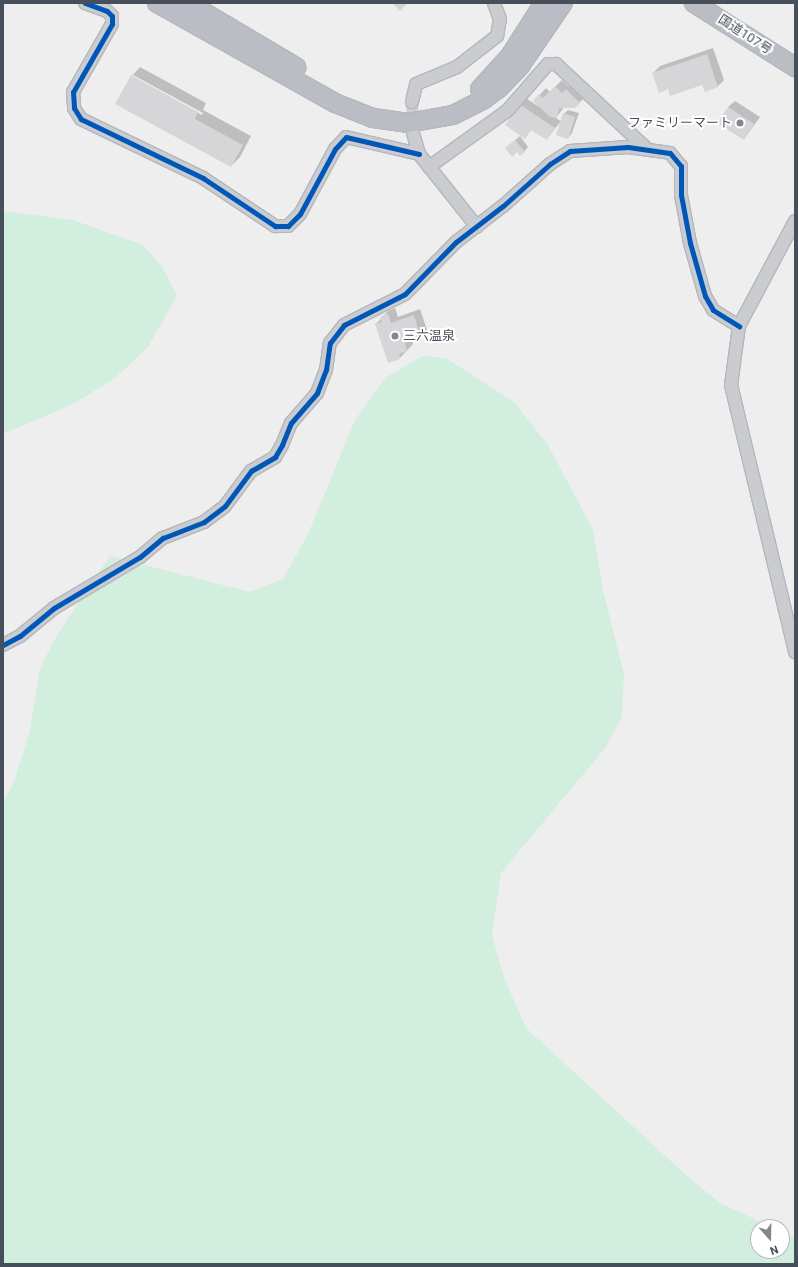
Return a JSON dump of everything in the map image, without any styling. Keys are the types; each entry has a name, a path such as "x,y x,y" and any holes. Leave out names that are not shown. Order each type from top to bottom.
{"highway":[{"path":"157,3 335,103 373,118 408,123 453,115 484,99 498,89 520,66 563,3"},
{"path":"188,3 338,93 381,109 408,112 447,106 477,92 494,77 510,56 544,3"},
{"name":"国道107号","path":"694,3 795,67"}],"street":[{"path":"85,3 107,11 112,16 112,24 73,92 74,108 82,119 203,178 275,226 288,226 300,214 335,149 346,137 419,154"},
{"path":"412,102 416,84 457,67 497,36 500,20 494,3"},
{"path":"429,168 507,111 548,64 556,64 647,149"},
{"path":"413,133 419,154 477,227"},
{"path":"3,645 20,636 54,608 140,557 163,538 204,522 226,506 252,471 274,457 282,445 291,423 317,393 326,370 330,343 344,325 405,294 456,242 477,227 550,164 570,151 628,147 670,153 681,166 681,195 687,229 706,296 713,310 738,326"},
{"path":"795,221 738,326 731,385 795,652"}],"green space":[{"path":"3,211 73,220 143,245 163,268 177,296 148,347 115,378 73,404 3,434"},
{"path":"423,356 446,358 514,402 548,445 593,530 603,590 624,674 622,717 606,747 501,873 492,935 505,980 526,1028 687,1176 720,1203 755,1219 750,1219 750,1259 790,1259 790,1236 795,1238 795,1264 3,1264 3,803 14,782 30,730 40,668 57,635 110,556 250,592 283,579 308,534 355,420 386,377"}],"building":[{"path":"392,3 408,3 400,11"},
{"path":"707,54 718,87 705,92 702,85 670,96 668,89 659,93 652,73"},
{"path":"131,75 198,112 195,119 243,145 231,167 115,104"},
{"path":"555,86 562,93 566,89 580,103 575,108 559,108 557,118 550,117 533,101 539,94 543,98"},
{"path":"519,104 555,128 547,140 531,130 525,139 505,125"},
{"path":"728,107 754,124 744,140 717,123"},
{"path":"563,113 575,117 568,139 556,135"},
{"path":"515,140 525,152 520,156 517,152 512,157 505,148"},
{"path":"388,314 391,323 414,315 421,338 405,343 407,351 399,354 400,359 388,363 375,324 382,322 380,317"}],"tunnel":[{"path":"412,102 413,130"}],"cycle path":[{"path":"85,3 107,11 112,16 112,24 73,92 74,108 81,119 203,178 275,226 288,226 300,214 335,149 346,137 419,154"},
{"path":"3,645 20,636 54,608 140,557 163,538 204,522 225,506 251,471 275,457 282,445 291,423 317,393 326,370 330,343 344,325 405,294 456,242 503,206 550,164 570,151 628,147 670,153 681,166 681,195 690,243 705,296 713,310 739,326"}],"place":[{"name":"ファミリーマート","path":"740,123"},
{"name":"三六温泉","path":"395,336"}]}
